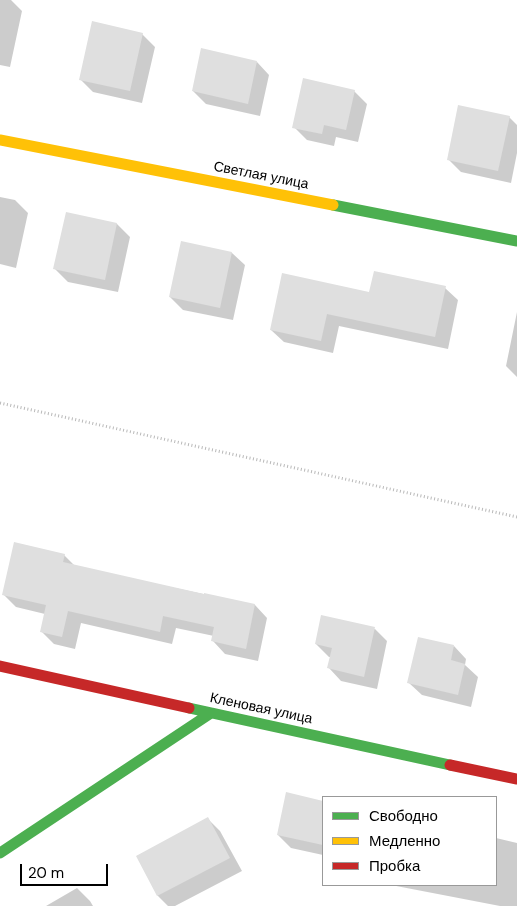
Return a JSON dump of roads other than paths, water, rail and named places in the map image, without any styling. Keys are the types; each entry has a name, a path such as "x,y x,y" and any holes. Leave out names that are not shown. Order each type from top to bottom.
{"street":[{"name":"Светлая улица","path":"0,140 517,241"},
{"name":"Кленовая улица","path":"0,666 517,779"},
{"path":"0,853 211,713"}]}
